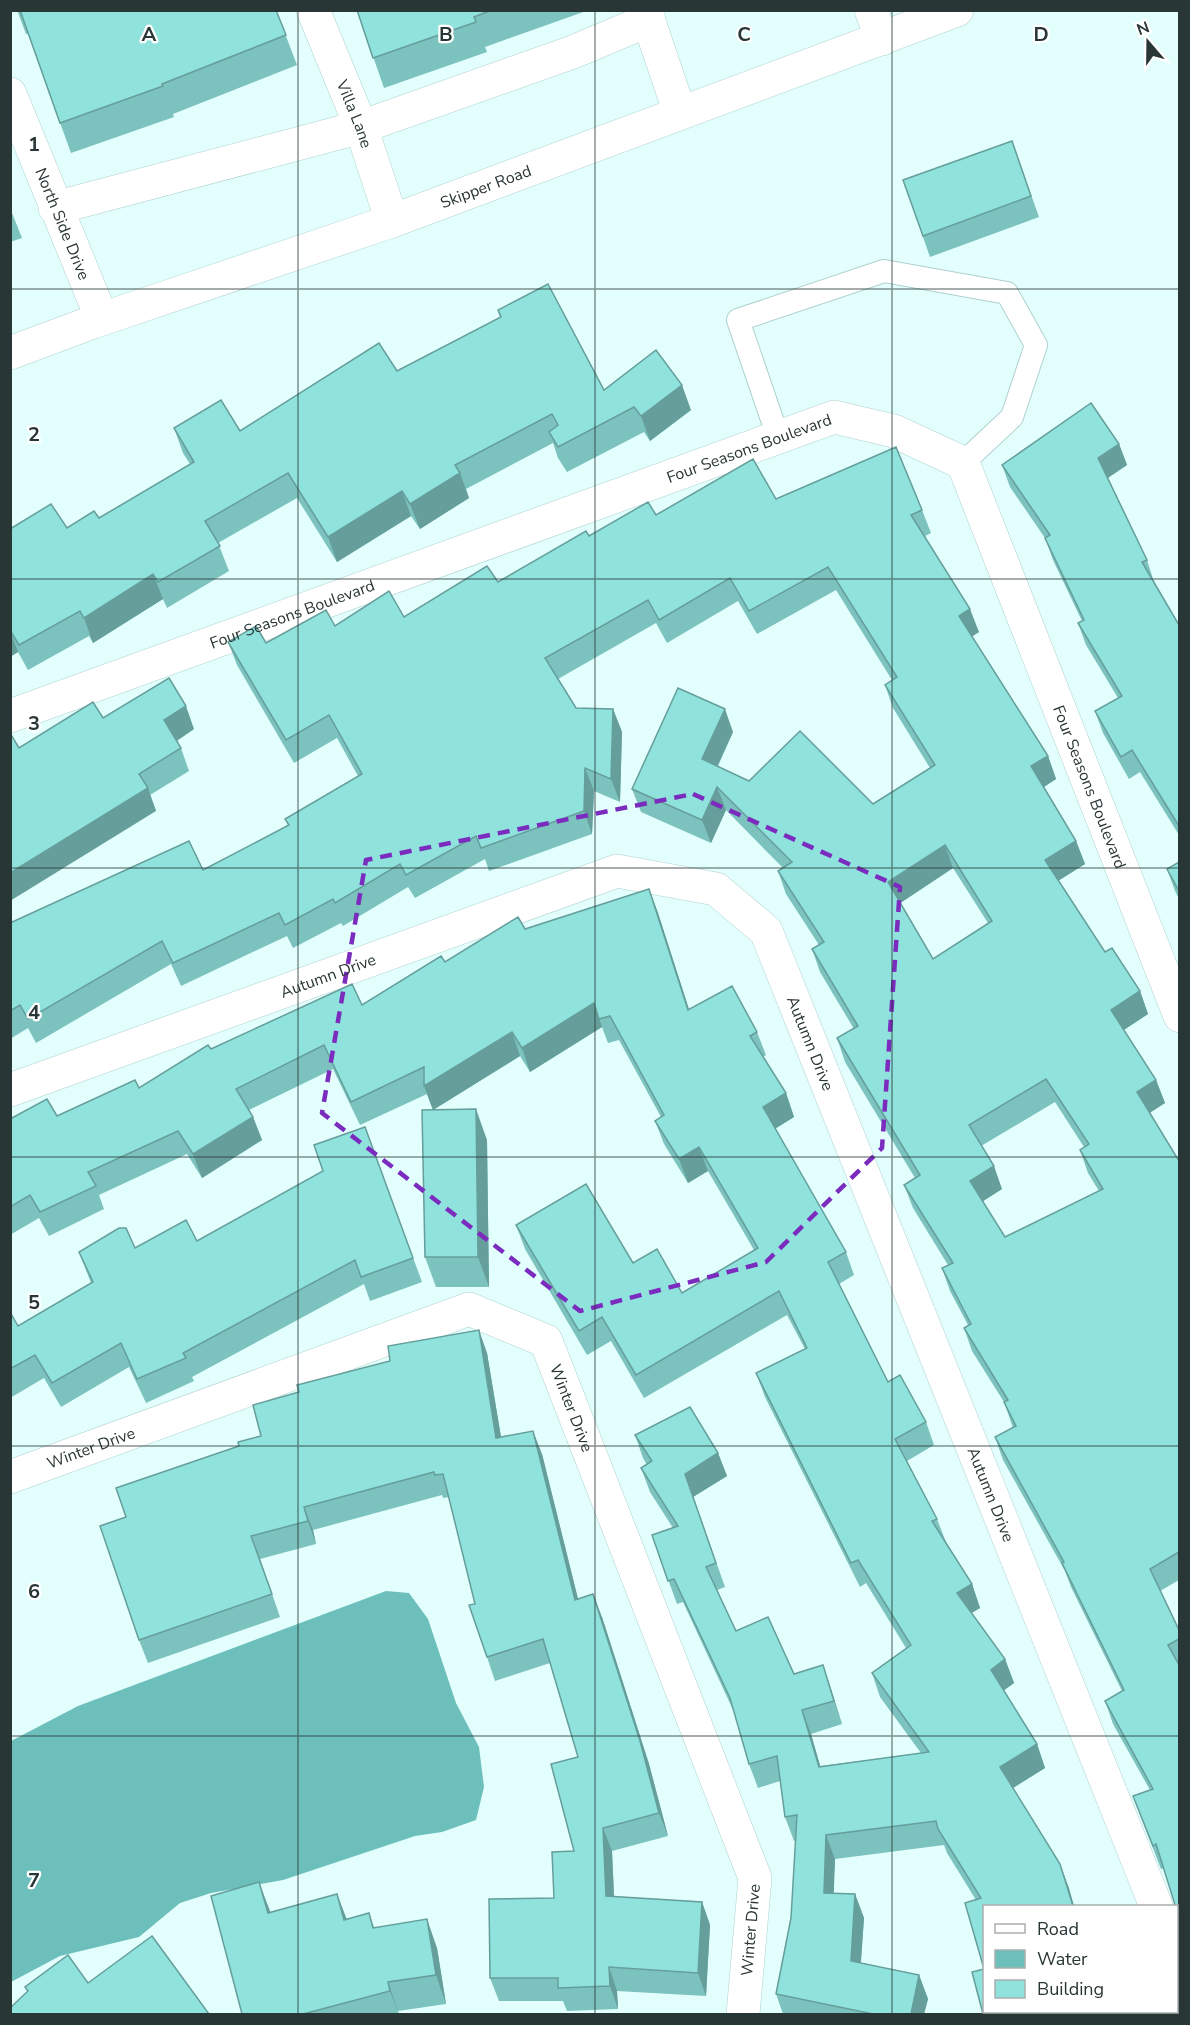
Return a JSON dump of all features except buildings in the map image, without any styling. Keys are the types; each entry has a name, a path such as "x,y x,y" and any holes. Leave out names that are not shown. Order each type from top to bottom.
{"street":[{"name":"Villa Lane","path":"313,10 361,127 392,221"},
{"name":"Skipper Road","path":"10,354 102,320 392,221 680,114 877,25 957,10"},
{"path":"55,208 361,127 573,52 647,15 680,114"},
{"name":"North Side Drive","path":"10,94 102,320"},
{"name":"Four Seasons Boulevard","path":"10,716 834,417 894,431 963,463 1179,1016"},
{"name":"Autumn Drive","path":"10,1090 617,872 716,889 766,931 1156,1905"},
{"name":"Winter Drive","path":"10,1477 469,1309 546,1341 755,1878 743,2014"}],"lane":[{"path":"778,437 738,320 884,270 1007,293 1036,345 1012,417 963,463"}],"highlighted area":[{"path":"693,794 900,887 882,1148 766,1262 580,1311 322,1113 366,860"}],"water":[{"path":"386,1591 409,1593 428,1619 456,1703 479,1747 484,1787 476,1820 442,1832 415,1836 283,1880 211,1893 180,1903 139,1937 60,1956 11,1982 11,1741 78,1706"}]}
